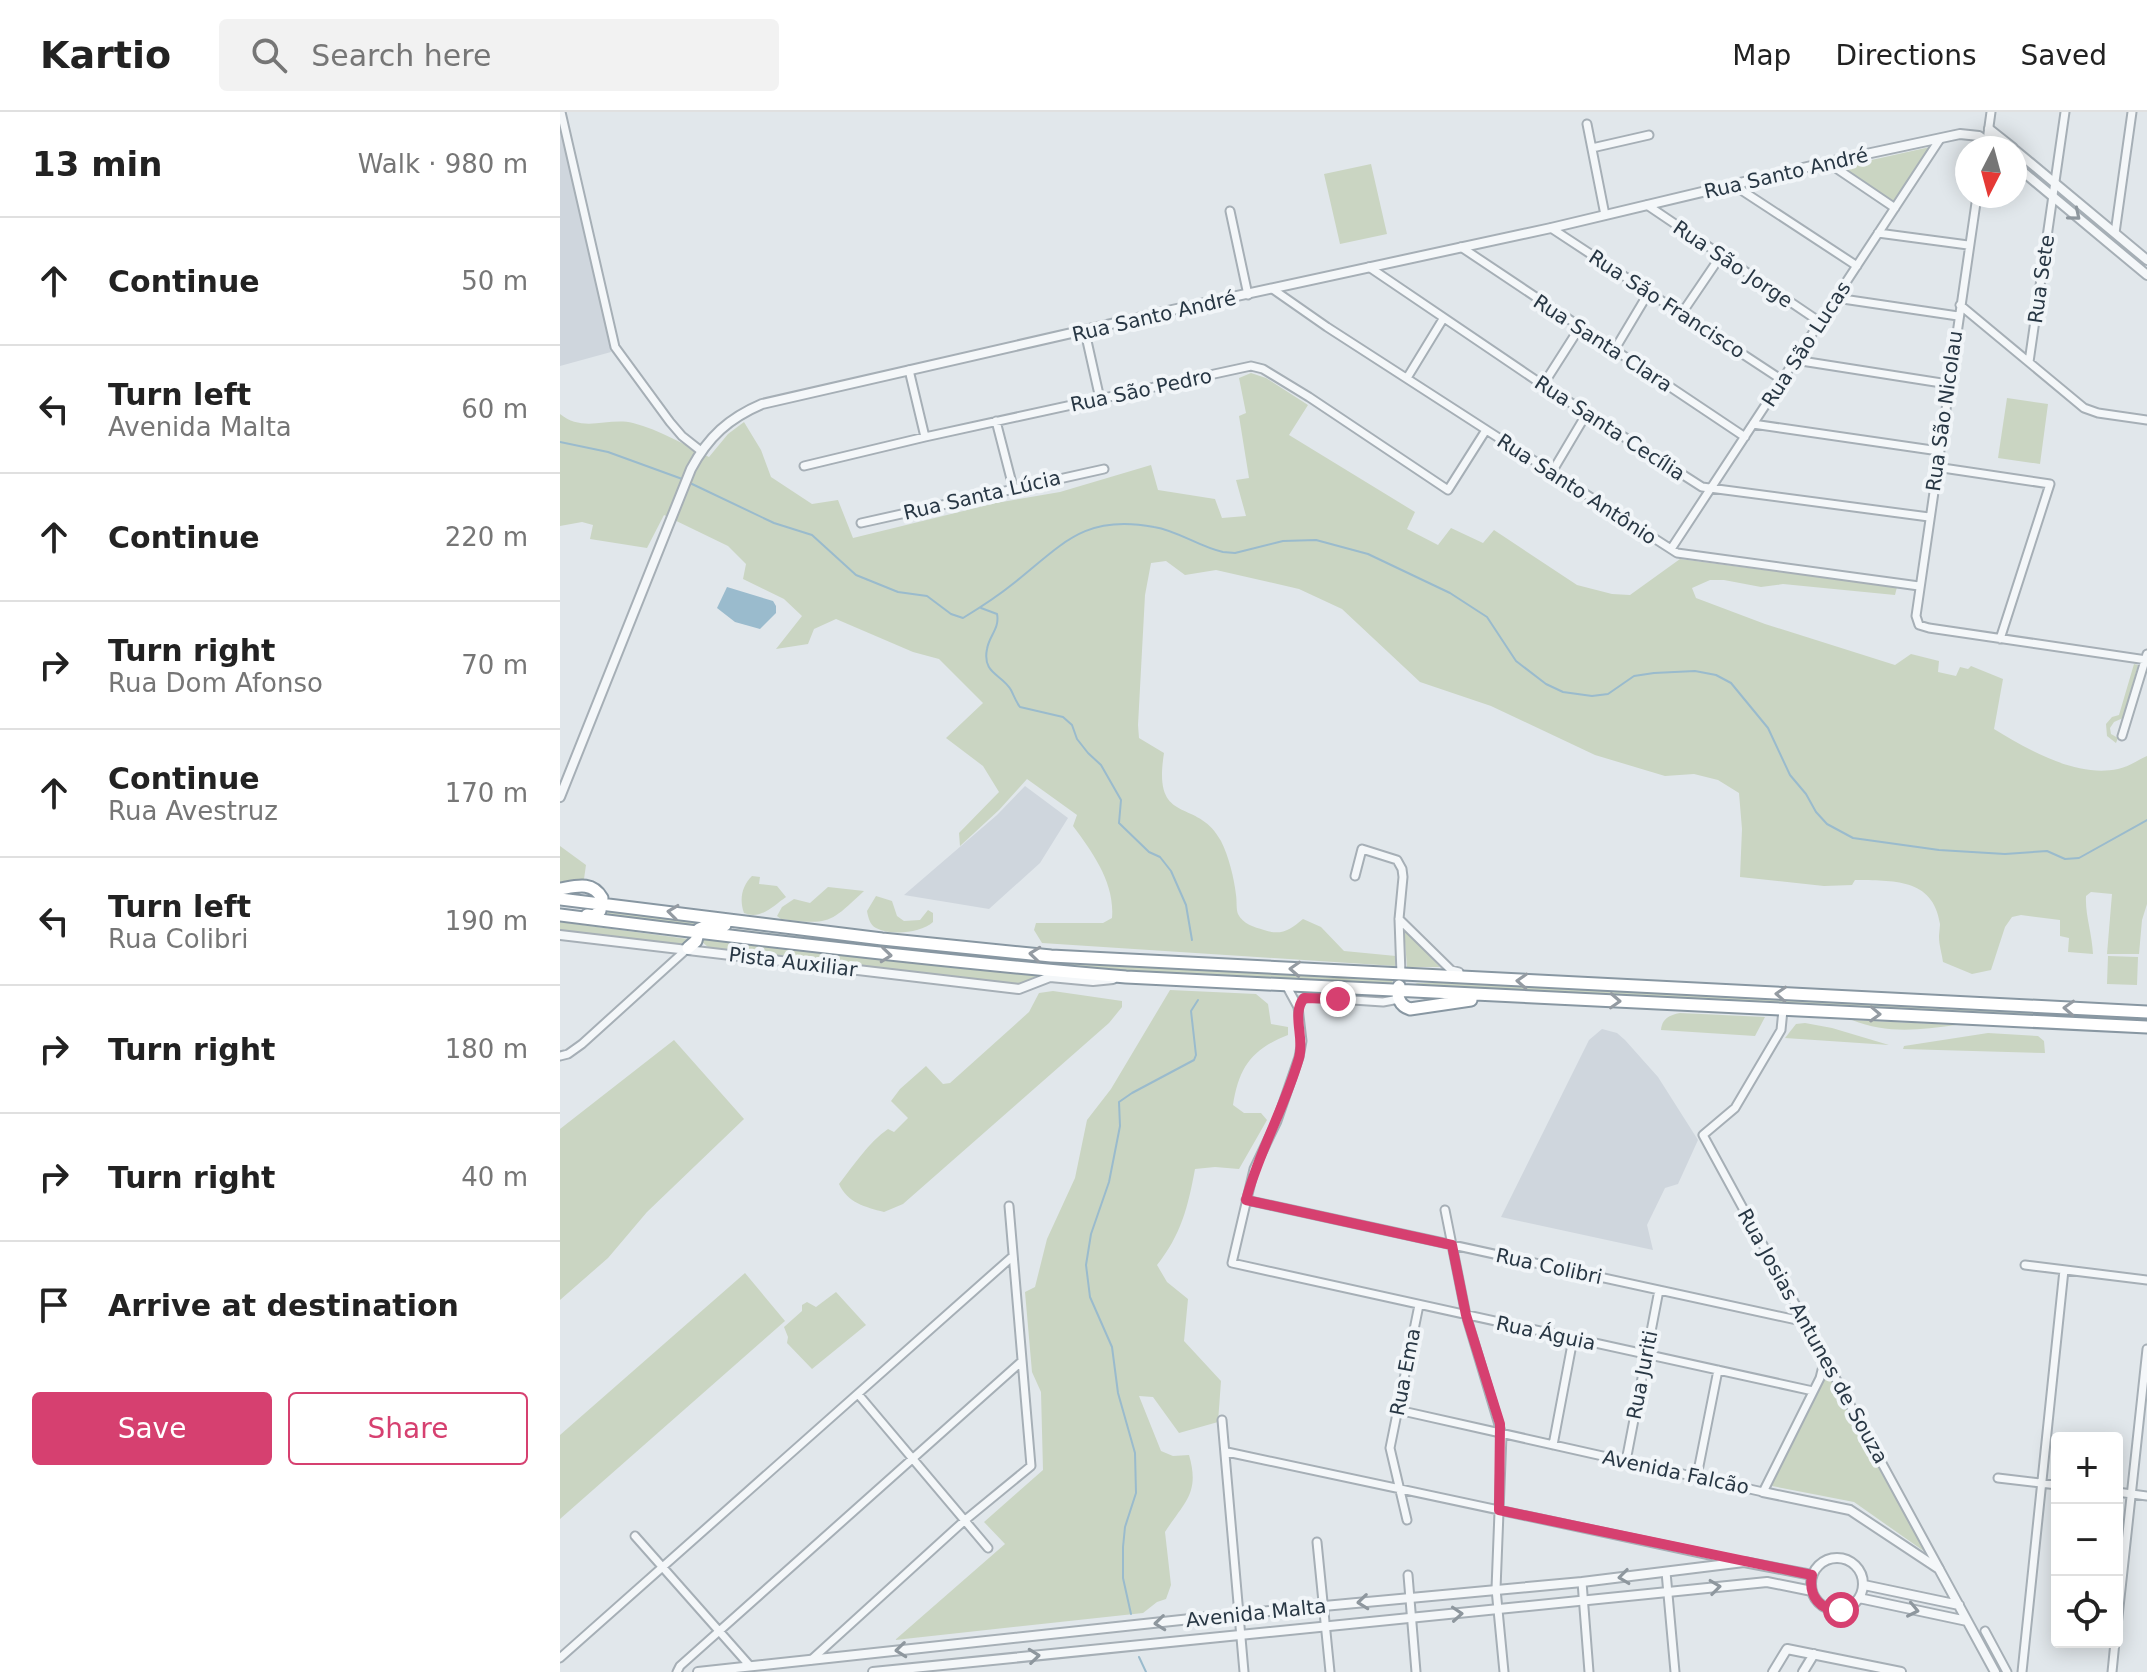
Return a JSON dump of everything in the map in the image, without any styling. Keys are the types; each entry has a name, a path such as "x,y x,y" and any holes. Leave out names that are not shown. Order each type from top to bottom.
{"highway":[{"path":"560,889 588,886 600,895 602,903 600,911 594,916 560,914"},
{"path":"560,899 1051,956 1399,987 1783,1010 2147,1027"},
{"path":"560,914 696,943 1126,977 1399,987 1404,982 1486,979 2147,1012"},
{"path":"696,943 704,926 719,924 829,932"},
{"path":"1399,987 1404,1007 1410,1009 1457,1001 1583,999"}],"street":[{"path":"561,112 615,347 670,422 701,451"},
{"path":"1988,136 1991,112"},
{"name":"Rua Sete","path":"2029,362 2065,112"},
{"path":"2115,233 2132,112"},
{"path":"1587,124 1605,215"},
{"path":"1989,129 1998,136"},
{"path":"1592,148 1649,135"},
{"name":"Rua Santo André","path":"560,797 691,469 701,451 721,428 753,408 909,370 1551,228 1827,162 1955,136"},
{"name":"Rua São Lucas","path":"1671,549 1940,139"},
{"path":"2027,160 2147,260"},
{"path":"1827,162 1895,208"},
{"path":"2027,175 2147,275"},
{"path":"1732,184 1857,266"},
{"name":"Rua São Jorge","path":"1647,205 1820,322"},
{"name":"Rua São Nicolau","path":"1975,208 1916,616 1919,625 2000,639"},
{"path":"1230,211 1248,295"},
{"name":"Rua São Francisco","path":"1551,228 1782,380"},
{"path":"1878,233 1968,245"},
{"name":"Rua Santa Clara","path":"1461,247 1745,437"},
{"path":"1682,313 1720,257"},
{"name":"Rua Santa Cecília","path":"1369,267 1443,319 1702,487 1929,517"},
{"name":"Rua Santo Antônio","path":"1274,290 1677,553 1919,586"},
{"path":"1615,349 1649,292"},
{"path":"1836,298 1958,316"},
{"path":"1960,305 2084,408 2147,420"},
{"path":"1407,378 1443,319"},
{"path":"1543,385 1580,327"},
{"path":"1085,332 1100,399"},
{"path":"1795,360 1948,384"},
{"name":"Rua São Pedro","path":"804,466 1251,366 1259,367 1309,397 1448,490 1486,430"},
{"path":"909,370 925,437"},
{"path":"1552,472 1587,413"},
{"path":"996,421 1013,487"},
{"path":"1753,424 1939,451"},
{"path":"1936,467 2050,484 2000,639 2146,658 2122,736"},
{"name":"Rua Santa Lúcia","path":"861,523 1104,469"},
{"path":"1298,1007 1307,997 1383,1002 1399,987 1402,869 1397,860 1362,849 1355,876"},
{"path":"1399,919 1451,970 1486,979"},
{"name":"Pista Auxiliar","path":"560,935 696,943 1026,988 1050,977 1102,981 1126,977"},
{"path":"560,1056 582,1044 696,943"},
{"path":"1246,1200 1254,1169 1277,1121 1302,1041 1298,1007 1286,985"},
{"name":"Rua Josias Antunes de Souza","path":"1783,1010 1781,1030 1735,1108 1703,1135 1995,1672"},
{"name":"Rua Colibri","path":"1246,1200 1806,1322"},
{"name":"Rua Águia","path":"1246,1200 1232,1263 1813,1391"},
{"path":"811,1660 964,1521 1031,1466 1009,1206"},
{"path":"1445,1210 1466,1315 1502,1435 1496,1589 1504,1672"},
{"path":"560,1658 1013,1256"},
{"path":"2025,1265 2147,1280"},
{"path":"2022,1672 2064,1270"},
{"name":"Rua Juriti","path":"1626,1461 1659,1290"},
{"name":"Rua Ema","path":"1400,1489 1390,1448 1419,1305"},
{"path":"1553,1445 1573,1339"},
{"path":"2123,1576 2147,1349"},
{"path":"1763,1492 1813,1391 1825,1358"},
{"path":"677,1672 680,1666 1022,1361"},
{"path":"1697,1476 1718,1370"},
{"path":"858,1394 988,1548"},
{"name":"Avenida Falcão","path":"1398,1410 1850,1510 1939,1569"},
{"path":"1222,1420 1244,1672"},
{"path":"1227,1452 1744,1562"},
{"path":"1998,1478 2051,1484"},
{"path":"1400,1489 1407,1520"},
{"path":"2123,1493 2147,1496"},
{"path":"635,1536 750,1666"},
{"path":"1317,1542 1330,1672"},
{"path":"1828,1559 1845,1559 1859,1569 1864,1585 1859,1598 1847,1609 1830,1610 1820,1605 1812,1591 1812,1575 1818,1565 1828,1559"},
{"name":"Avenida Malta","path":"698,1672 1237,1614 1582,1582 1744,1562 1812,1575"},
{"path":"1666,1572 1675,1672"},
{"path":"1408,1575 1416,1672"},
{"path":"1582,1582 1589,1672"},
{"name":"Avenida Malta","path":"873,1672 1767,1582 1812,1591"},
{"path":"1864,1585 1959,1605"},
{"path":"1859,1598 1967,1621"},
{"path":"1985,1631 2007,1672"},
{"path":"2112,1672 2114,1648"},
{"path":"1773,1672 1787,1649 1901,1672"},
{"path":"1803,1672 1814,1654"},
{"path":"792,1662 793,1672"}],"shaded area":[{"path":"560,124 611,352 560,366"},
{"path":"1025,786 1068,818 1040,863 989,909 904,895 997,815"},
{"path":"1602,1029 1617,1033 1658,1077 1698,1140 1678,1184 1665,1188 1647,1225 1653,1250 1501,1217 1589,1040"}],"green space":[{"path":"1930,147 1893,202 1840,167"},
{"path":"1371,164 1387,234 1340,244 1324,174"},
{"path":"1251,373 1266,378 1308,405 1289,435 1415,512 1407,529 1438,545 1451,528 1483,543 1494,530 1577,585 1612,594 1630,595 1680,559 1897,587 1895,595 1783,584 1761,587 1724,580 1710,580 1692,588 1696,598 1765,624 1895,665 1911,654 1939,661 1938,672 1956,676 1960,667 1968,669 1971,666 2003,679 1994,729 2021,745 2069,766 2102,771 2122,768 2147,756 2147,904 2142,920 2139,954 2107,954 2112,894 2091,892 2086,896 2086,903 2093,954 2068,952 2069,938 2060,936 2060,920 2021,915 2012,917 2005,927 1991,970 1972,974 1943,962 1936,909 1929,897 1909,885 1855,880 1852,885 1824,886 1740,877 1742,829 1739,793 1718,780 1694,774 1665,776 1595,755 1491,706 1420,682 1342,609 1299,589 1216,570 1185,575 1166,561 1151,563 1145,595 1138,725 1139,738 1164,753 1164,792 1170,802 1211,827 1221,841 1232,875 1237,912 1246,923 1270,932 1280,932 1303,919 1321,927 1344,951 1396,956 1395,966 1042,943 1034,930 1036,923 1103,923 1112,918 1106,881 1095,858 1073,826 1077,815 1027,779 960,846 959,833 999,792 983,766 946,738 983,703 939,659 913,652 836,619 814,629 808,644 776,649 802,616 784,599 743,579 746,564 728,546 664,515 647,548 590,539 593,525 582,522 560,526 560,414 578,423 633,423 709,457 728,434 744,422 761,450 771,477 812,504 838,500 853,538 996,503 1060,492 1151,465 1158,490 1215,499 1222,518 1246,516 1236,480 1249,478 1239,416 1246,413 1239,378"},
{"path":"2007,398 2048,404 2040,464 1998,458"},
{"path":"2134,664 2138,665 2123,718 2110,728 2111,734 2118,738 2116,743 2107,736 2106,724 2119,715"},
{"path":"560,846 586,865 584,879 560,885"},
{"path":"752,876 760,877 759,884 777,886 786,897 756,915 744,913 742,893"},
{"path":"828,887 864,891 827,920 809,922 777,916 782,907 794,899 810,903"},
{"path":"876,896 892,901 897,916 904,921 920,920 928,910 933,913 933,922 906,932 876,928 867,911"},
{"path":"610,910 695,923 689,928 633,921 605,915"},
{"path":"560,922 691,941 683,946 560,930"},
{"path":"718,927 803,937 1392,978 1393,981 1391,984 1020,966 710,930"},
{"path":"1404,929 1440,967 1407,967"},
{"path":"705,937 1037,976 1016,985 708,947 701,941"},
{"path":"2108,956 2138,957 2137,985 2107,984"},
{"path":"1417,983 1545,983 2147,1014 2147,1021 1410,987"},
{"path":"1170,990 1256,994 1268,1004 1271,1024 1288,1027 1288,1035 1256,1053 1244,1070 1236,1092 1233,1105 1244,1113 1261,1113 1267,1120 1239,1169 1195,1169 1182,1220 1172,1243 1157,1265 1167,1282 1188,1299 1184,1341 1221,1381 1218,1422 1179,1433 1153,1397 1139,1396 1161,1451 1173,1456 1189,1455 1192,1468 1189,1496 1165,1532 1171,1585 1166,1599 1143,1613 895,1640 1005,1544 984,1522 1043,1470 1041,1392 1032,1372 1025,1292 1035,1287 1047,1239 1075,1178 1087,1120 1111,1089"},
{"path":"1053,991 1122,1001 1122,1007 1109,1023 903,1204 884,1212 864,1206 847,1196 839,1184 856,1162 888,1129 894,1132 908,1118 891,1101 900,1089 926,1066 943,1084 950,1083 1029,1012 1039,993"},
{"path":"1680,1013 1765,1017 1755,1036 1661,1030 1667,1018"},
{"path":"1852,1020 1956,1025 1891,1029"},
{"path":"1805,1023 1889,1045 1785,1038 1796,1024"},
{"path":"1988,1033 2038,1036 2044,1041 2045,1053 1903,1049 1904,1046"},
{"path":"674,1040 744,1119 647,1212 608,1258 560,1300 560,1129"},
{"path":"745,1273 785,1321 560,1519 560,1435"},
{"path":"836,1292 866,1325 812,1369 787,1343 784,1327 802,1311 802,1305 807,1302 816,1307"},
{"path":"1827,1367 1928,1554 1854,1502 1772,1486"}],"water":[{"path":"727,587 773,601 776,613 760,629 735,622 717,608"}],"waterway":[{"path":"560,442 608,452 685,480"},
{"path":"690,483 774,523 812,535 856,575 898,592 927,596 951,614 963,618 1002,592 1061,545 1092,529 1109,525 1154,527 1214,550 1235,553 1283,541 1316,540 1368,554 1450,593 1487,617 1516,661 1546,684 1563,692 1592,696 1608,694 1634,676 1654,673 1695,671 1716,675 1731,683 1768,728 1790,775 1816,812 1827,824 1853,838 1939,850 2005,854 2047,851 2065,859 2079,858 2147,820"},
{"path":"981,608 997,614 997,624 987,649 990,669 1011,690 1020,707 1063,717 1072,725 1077,739 1101,765 1121,800 1119,823 1149,852 1160,857 1171,871 1186,905 1192,940"},
{"path":"1131,1614 1123,1578 1123,1547 1125,1527 1136,1493 1135,1453 1118,1393 1112,1347 1090,1297 1086,1265 1091,1234 1109,1182 1120,1126 1119,1102 1194,1060 1191,1011 1198,1000"},
{"path":"1139,1657 1146,1672"}],"route":[{"path":"1338,999 1304,998 1298,1007 1302,1041 1299,1057 1277,1121 1254,1169 1246,1200 1452,1245 1466,1315 1502,1435 1499,1510 1812,1575 1811,1586 1820,1605 1830,1610 1841,1610"}]}
